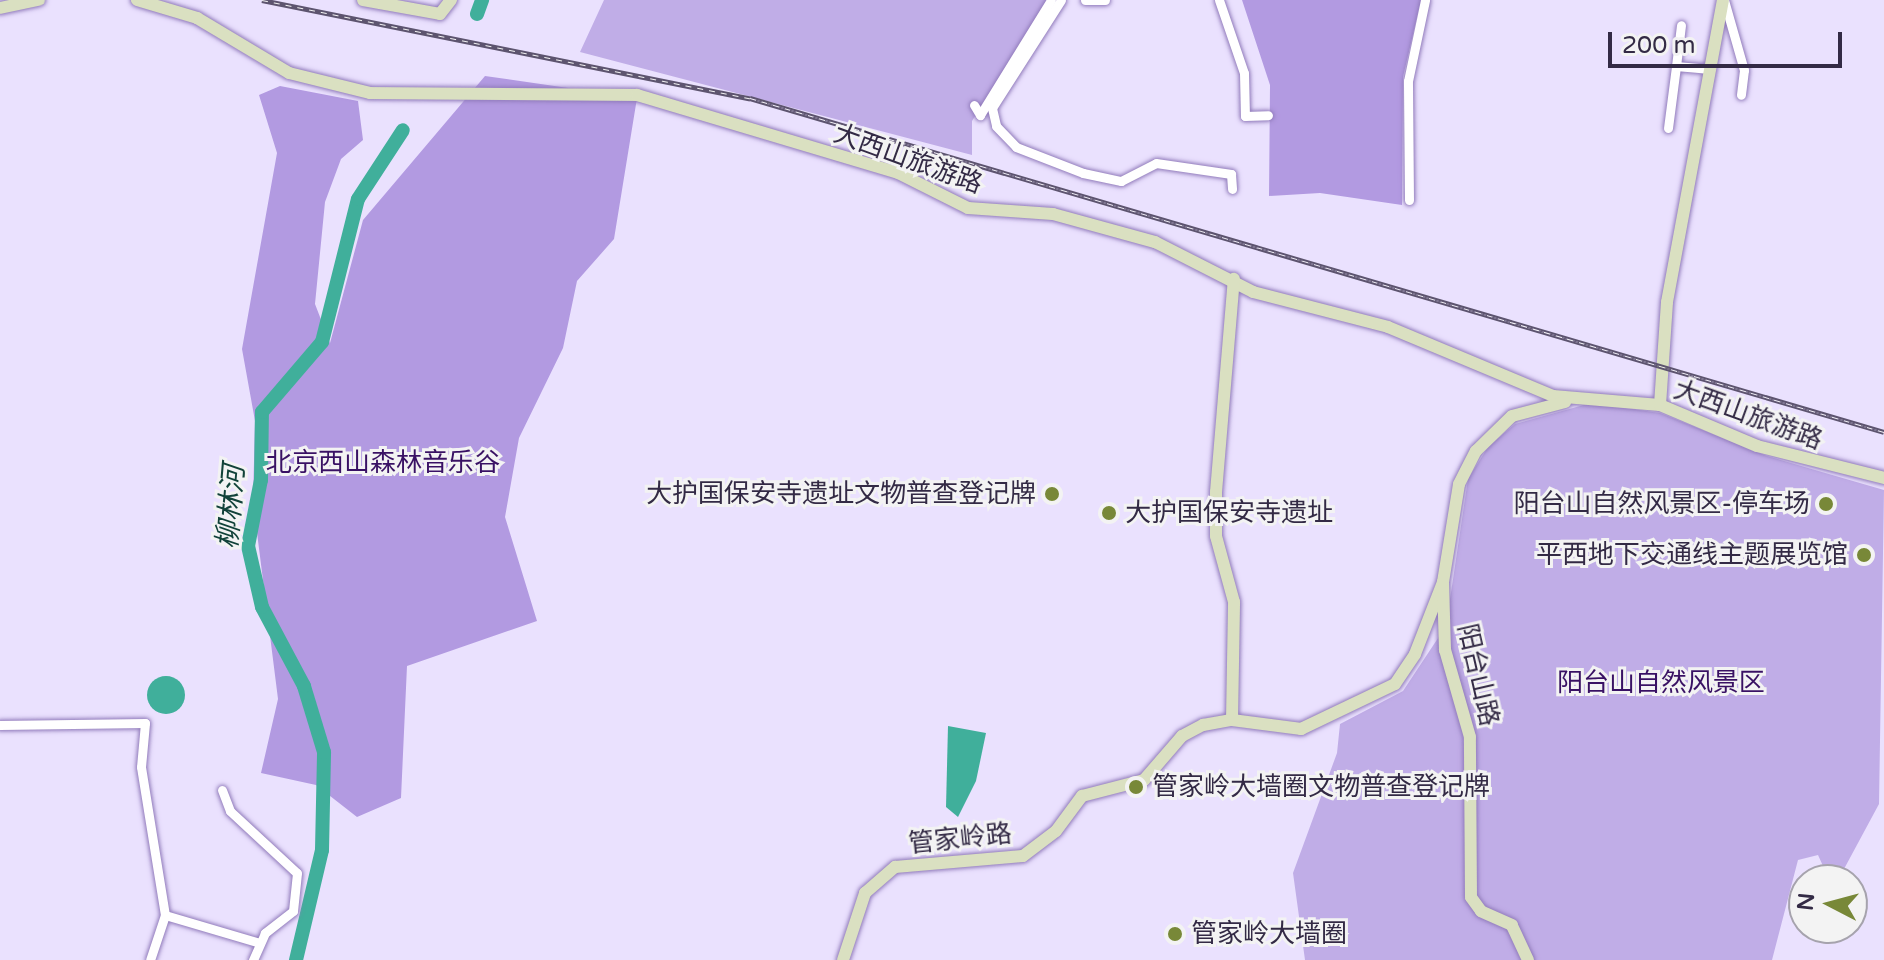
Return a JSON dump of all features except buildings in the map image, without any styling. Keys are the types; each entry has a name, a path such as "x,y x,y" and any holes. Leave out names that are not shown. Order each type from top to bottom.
{"street":[{"path":"0,8 39,0"},
{"name":"大西山旅游路","path":"137,0 197,18 297,75 393,96 637,95 898,173 968,208 1053,214 1155,242 1289,305 1388,327 1530,386 1580,401 1660,405 1757,446 1884,478"},
{"path":"363,0 440,14 451,0"},
{"path":"974,105 980,115 1051,0"},
{"path":"1061,0 992,108 996,126 1016,147 1083,173 1121,181 1156,163 1231,174 1232,189"},
{"path":"1085,0 1105,0"},
{"path":"1219,0 1244,73 1245,116 1268,115"},
{"path":"1409,200 1408,81 1425,0"},
{"path":"1660,405 1667,302 1723,0"},
{"path":"1723,0 1744,70 1741,95"},
{"path":"1668,128 1681,25"},
{"path":"1676,66 1710,69"},
{"path":"1232,720 1234,602 1216,536 1216,492 1234,279"},
{"path":"1526,411 1530,386"},
{"name":"阳台山路","path":"1528,960 1512,925 1481,911 1471,897 1470,737 1445,650 1443,582 1467,466 1498,424 1526,411 1580,401"},
{"name":"管家岭路","path":"843,960 865,893 885,872 1032,852 1082,796 1144,780 1182,736 1232,720 1301,729 1395,684 1415,654 1443,582"},
{"path":"0,725 145,723 141,767 165,915 150,960"},
{"path":"222,790 230,811 297,873 293,911 260,943 253,960"},
{"path":"165,915 260,943"}],"green space":[{"path":"604,0 1049,0 972,121 972,155 580,52"},
{"path":"1242,0 1421,0 1403,77 1402,205 1320,193 1269,196 1270,85"},
{"name":"北京西山森林音乐谷","path":"485,76 637,98 614,239 577,281 563,348 519,438 505,517 537,621 407,666 401,798 357,817 316,785 261,773 278,699 253,501 255,421 242,349 277,153 259,95 280,86 358,101 363,140 341,159 325,202 315,304 330,343 363,220"},
{"name":"阳台山自然风景区","path":"1591,403 1660,413 1767,456 1884,490 1879,804 1847,864 1822,864 1818,855 1798,860 1797,864 1788,864 1788,898 1772,960 1305,960 1293,873 1337,753 1340,724 1403,691 1446,626 1468,479 1488,447 1515,424"}],"shaded area":[{"path":"166,676 179,682 185,695 179,708 166,714 153,708 147,695 153,682"},
{"path":"948,726 986,733 976,781 958,817 946,807"}],"waterway":[{"name":"柳林河","path":"477,14 482,0"},
{"name":"柳林河","path":"296,960 322,850 324,752 304,686 262,607 248,546 261,480 262,412 322,342 358,199 403,130"}],"railway":[{"path":"262,0 750,98 1884,432"}],"place":[{"name":"大护国保安寺遗址文物普查登记牌","path":"1052,494"},
{"name":"阳台山自然风景区-停车场","path":"1826,504"},
{"name":"大护国保安寺遗址","path":"1109,513"},
{"name":"平西地下交通线主题展览馆","path":"1864,555"},
{"name":"管家岭大墙圈文物普查登记牌","path":"1136,787"},
{"name":"管家岭大墙圈","path":"1175,934"}]}
